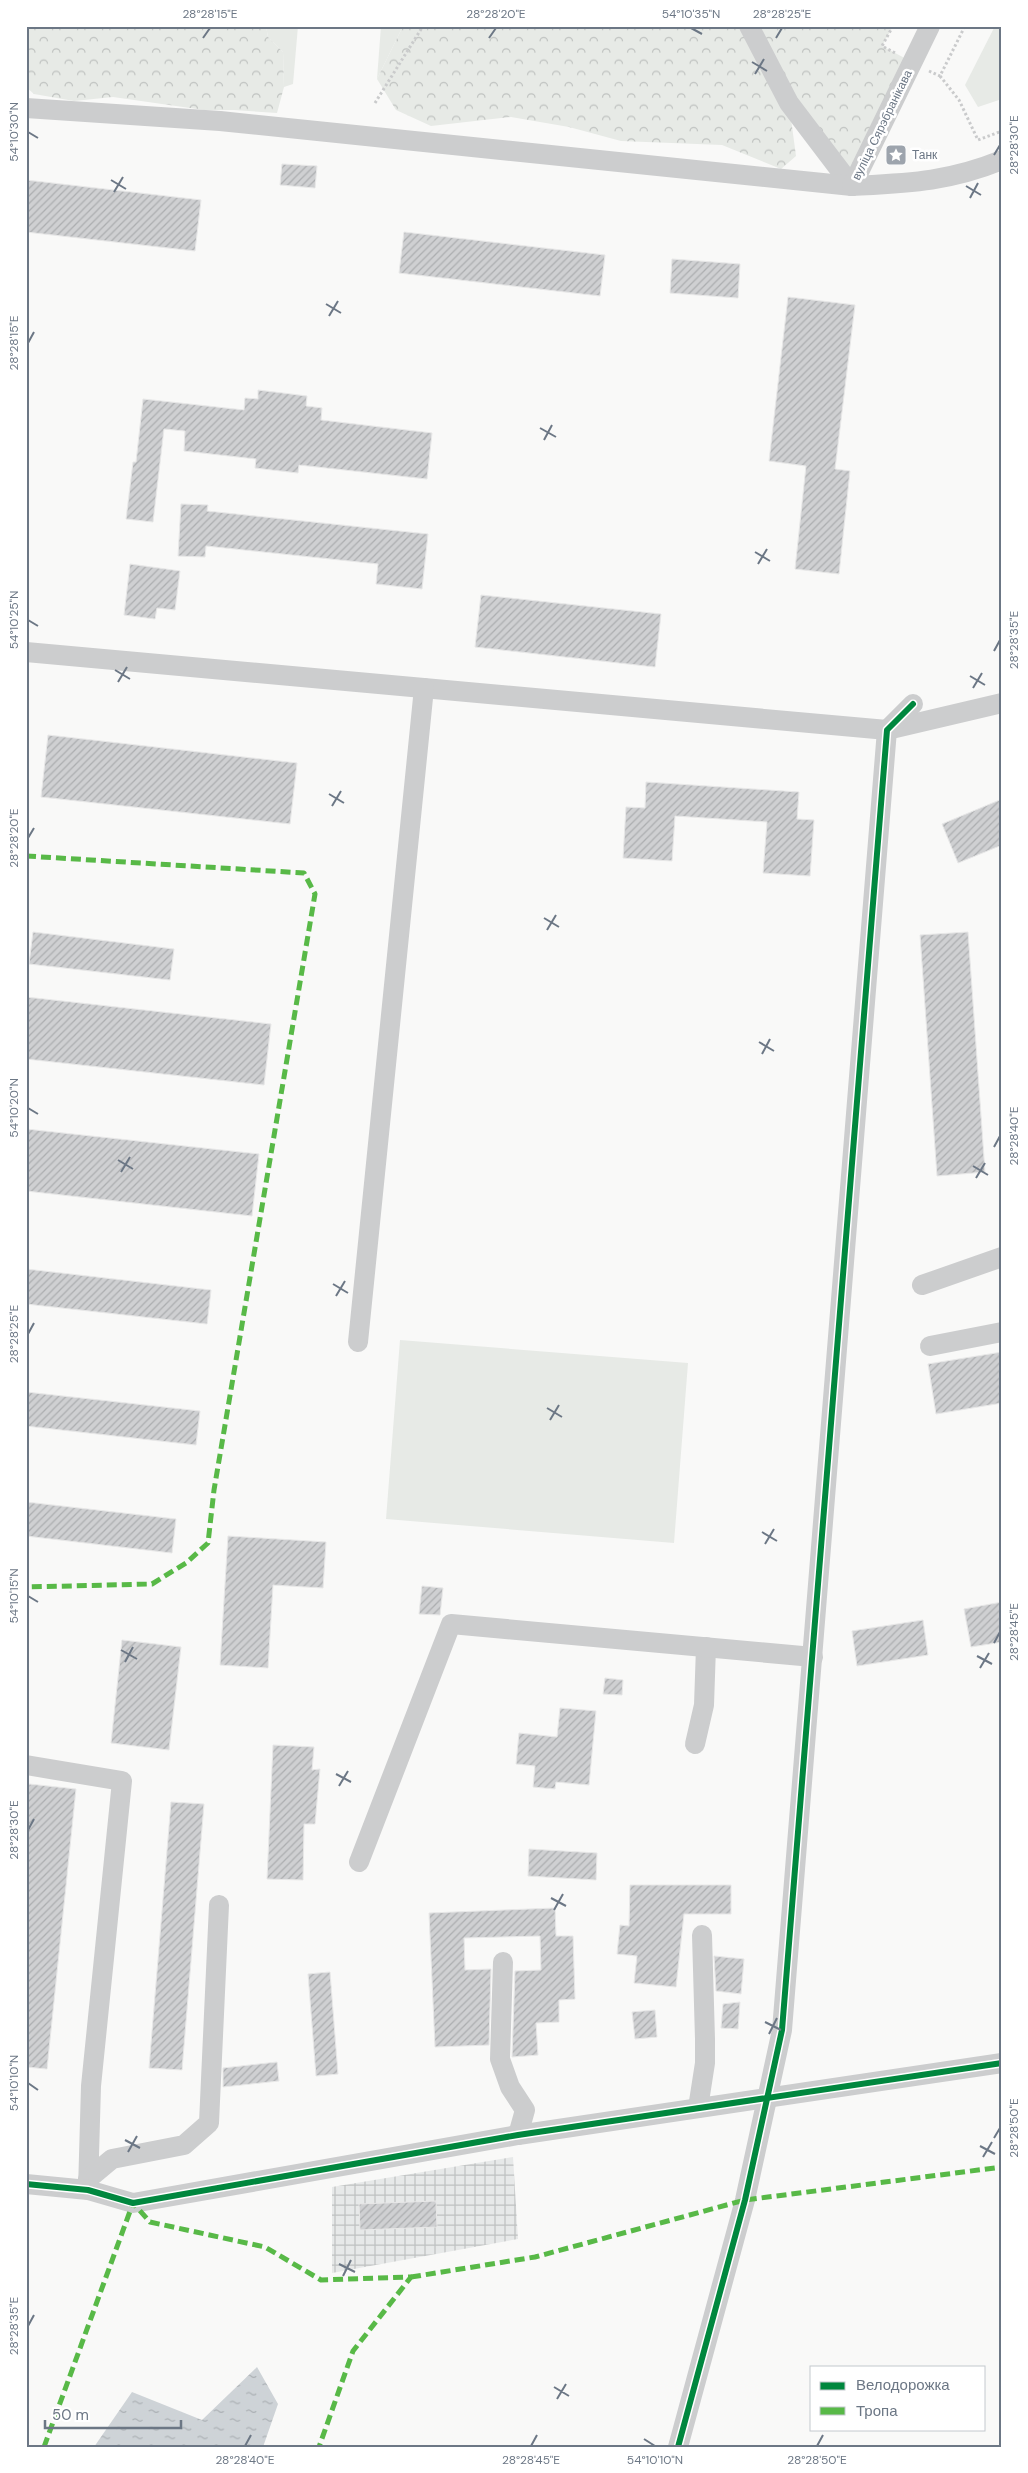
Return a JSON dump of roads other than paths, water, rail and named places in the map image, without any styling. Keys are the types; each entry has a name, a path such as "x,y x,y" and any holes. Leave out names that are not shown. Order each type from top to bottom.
{"street":[{"name":"вуліца Сярэбранікава","path":"749,26 789,103 852,186 930,26"},
{"path":"26,108 220,121 852,186 929,182 959,175 1002,160"},
{"path":"26,652 887,730 1002,703"},
{"path":"358,1342 424,688"},
{"path":"678,2447 745,2200 782,2030 887,730 914,704"},
{"path":"922,1285 1002,1257"},
{"path":"930,1346 1002,1332"},
{"path":"359,1862 451,1624 812,1657"},
{"path":"695,1744 704,1705 706,1647"},
{"path":"26,1765 122,1781 92,2086 88,2184"},
{"path":"88,2184 112,2159 184,2145 209,2123 220,1905"},
{"path":"698,2108 705,2047 702,1935"},
{"path":"503,1962 500,2059 510,2087 525,2110 518,2135"},
{"path":"26,2184 88,2184 133,2204 518,2135 1002,2063"}],"water":[{"path":"257,2367 278,2404 263,2447 94,2447 132,2392 202,2420"}],"place":[{"name":"Танк","path":"896,155"}]}
